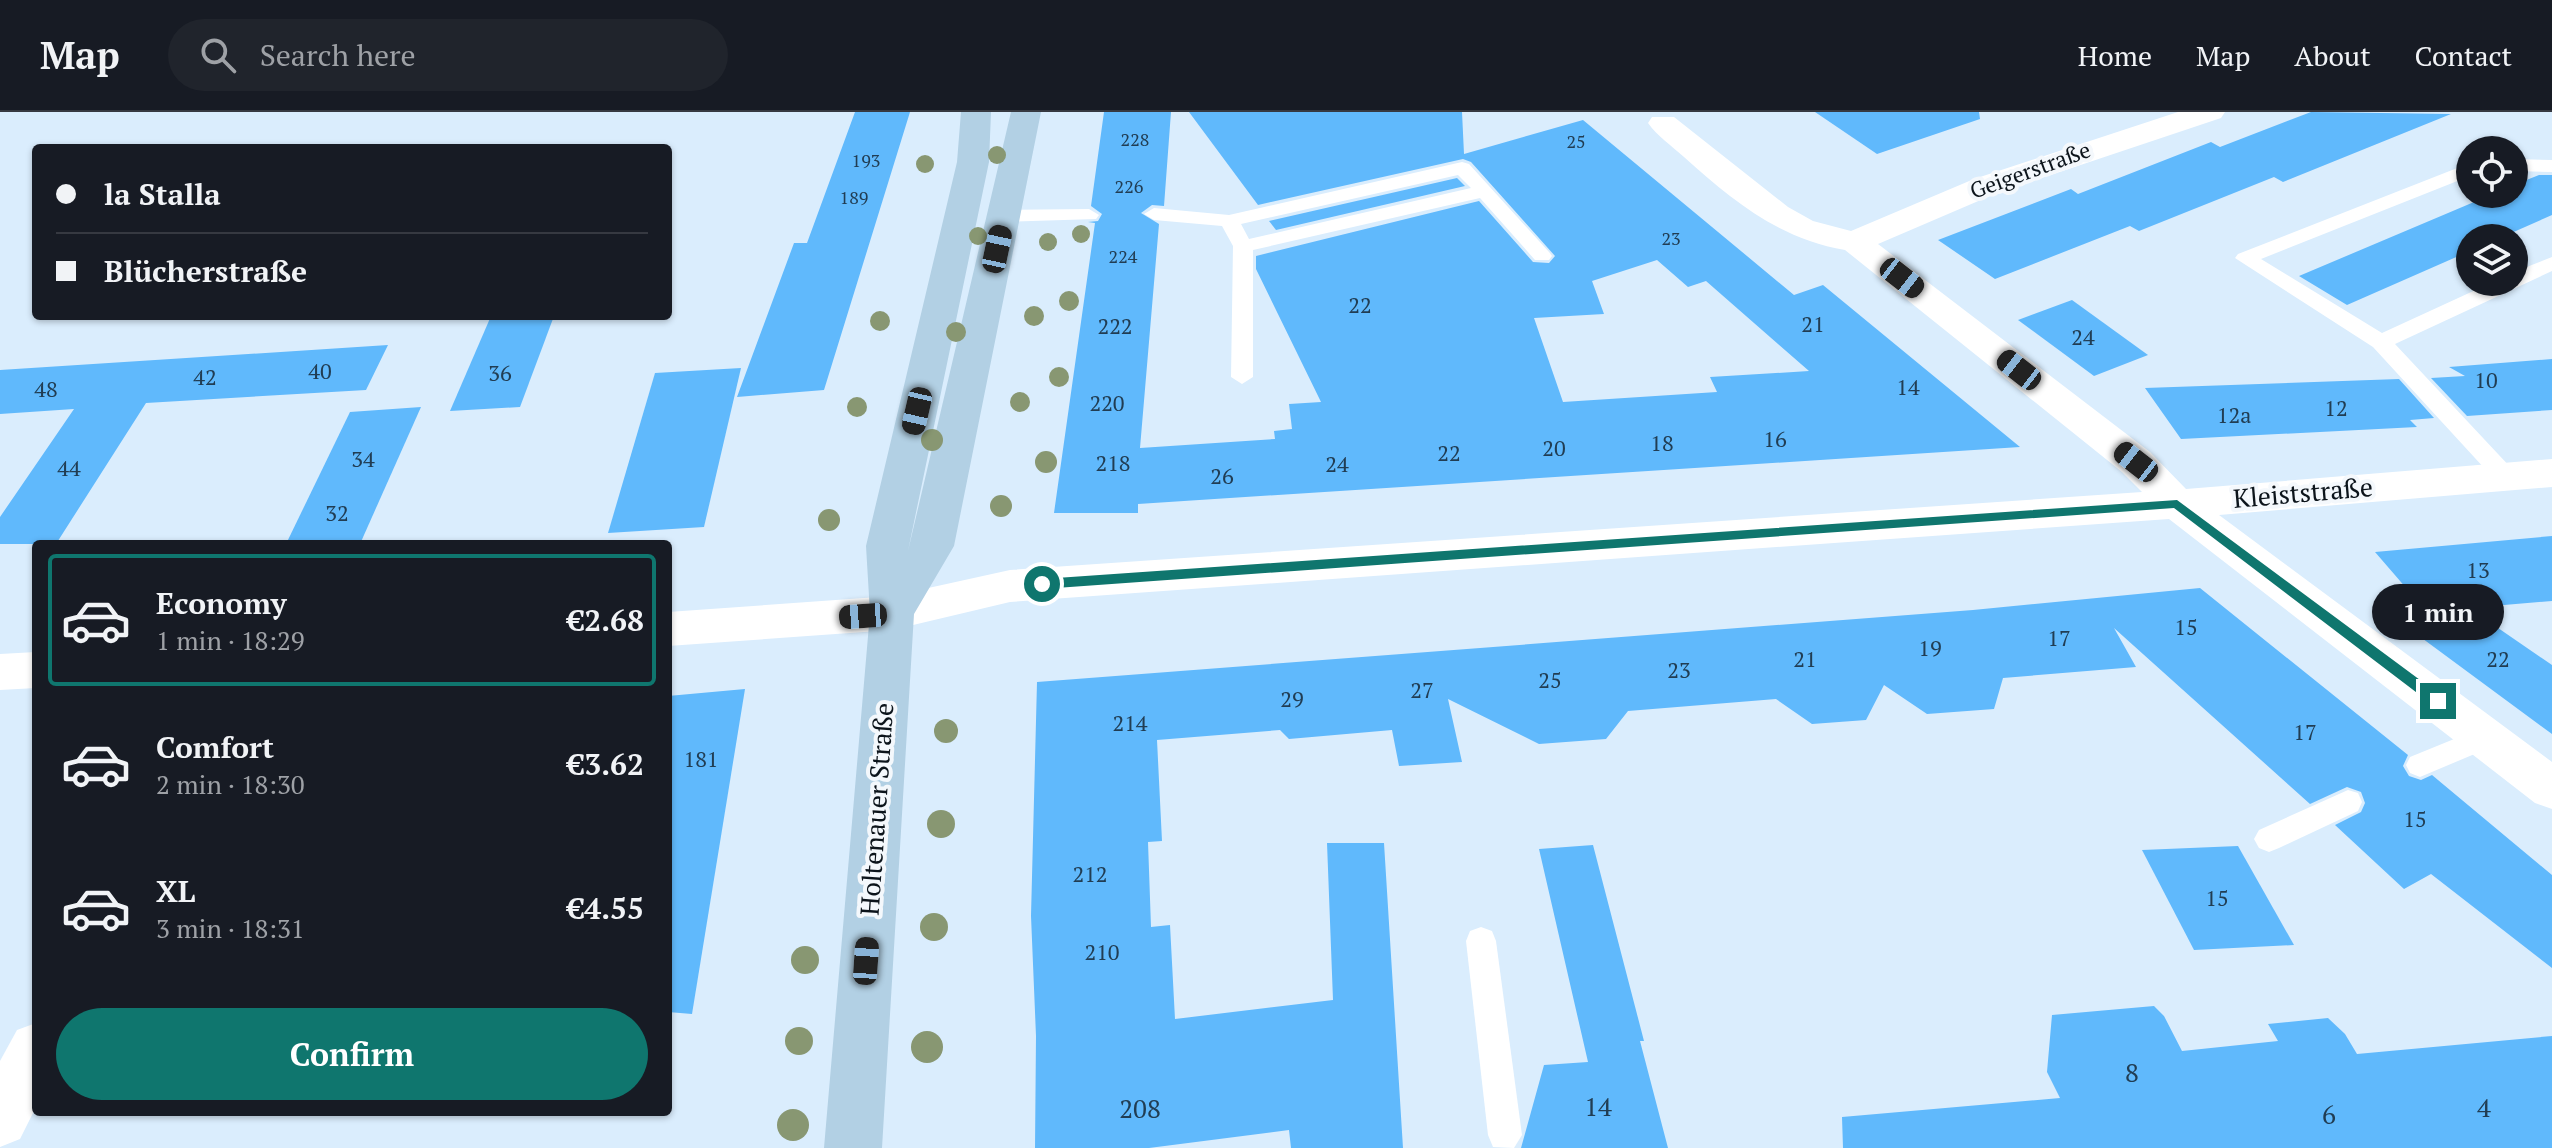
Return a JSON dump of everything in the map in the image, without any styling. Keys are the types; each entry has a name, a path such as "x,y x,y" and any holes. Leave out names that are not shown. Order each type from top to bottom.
{"main road":[{"name":"Holtenauer Straße","path":"853,1148 892,613 887,546 973,162 976,112"},
{"name":"Holtenauer Straße","path":"892,613 933,546 1026,112"}],"street":[{"name":"Geigerstraße","path":"1855,242 1914,213 2029,171 2210,112"},
{"path":"1663,123 1781,219 1827,240 1855,242 2136,462 2177,504 2552,789"},
{"name":"Kleiststraße","path":"672,629 892,613 1010,586 2177,504 2552,473"},
{"path":"0,672 32,670"},
{"path":"0,1119 32,1057"}],"lane":[{"path":"2528,165 2552,166"},
{"path":"1154,214 1229,221 1462,168 1542,256"},
{"path":"2456,175 2245,258 2381,342 2505,476"},
{"path":"1243,246 1484,191"},
{"path":"1004,216 1089,215"},
{"path":"1229,221 1243,246 1242,377"},
{"path":"2528,274 2552,263"},
{"path":"2381,342 2480,296"},
{"path":"2420,765 2486,737"},
{"path":"2269,839 2348,802"},
{"path":"1481,941 1505,1135"}],"building":[{"path":"855,112 910,112 824,390 737,397 794,243 807,243"},
{"path":"1104,112 1171,112 1164,206 1152,205 1141,213 1159,224 1140,448 1275,439 1274,431 1292,429 1289,404 1321,402 1256,269 1256,256 1479,201 1533,262 1549,263 1555,256 1471,162 1463,159 1258,205 1189,112 1462,112 1464,154 1583,120 1794,295 1823,285 2020,447 1138,504 1138,513 1054,513 1095,223 1088,222 1098,221 1102,214 1091,206","holes":["1657,260 1688,287 1706,281 1809,371 1710,377 1717,392 1563,402 1534,318 1604,314 1592,281"]},
{"path":"1815,112 1979,112 1980,119 1877,154"},
{"path":"2311,112 2451,114 2283,182 2274,177 2139,231 2130,226 1995,279 1938,240 2071,189 2078,194 2211,142 2220,147"},
{"path":"2552,175 2552,215 2528,226 2456,224 2456,257 2347,305 2299,276 2460,208 2528,208 2528,179"},
{"path":"1457,178 1465,186 1276,230 1269,221"},
{"path":"2072,300 2148,355 2094,376 2018,320"},
{"path":"489,320 553,320 520,407 450,411"},
{"path":"388,345 366,390 146,403 59,540 32,540 32,544 0,544 0,517 74,409 0,414 0,370"},
{"path":"2552,359 2552,410 2467,416 2431,378 2465,376 2449,367"},
{"path":"741,368 704,527 608,533 655,373"},
{"path":"2399,379 2434,418 2410,420 2417,427 2181,439 2145,388"},
{"path":"421,407 362,540 288,540 350,412"},
{"path":"2552,536 2552,601 2469,608 2552,665 2552,734 2415,633 2407,589 2375,552"},
{"path":"2200,588 2408,755 2403,766 2409,776 2421,780 2432,775 2552,875 2552,968 2431,874 2404,889 2335,825 2361,812 2365,803 2361,792 2347,787 2310,804 2114,628 2136,667 2003,678 1994,709 1927,714 1884,685 1866,720 1812,724 1776,699 1628,711 1606,739 1539,744 1448,699 1462,762 1399,766 1392,730 1289,739 1280,730 1157,740 1162,841 1148,842 1151,927 1170,925 1175,1019 1333,1000 1327,843 1384,843 1403,1148 1291,1148 1289,1130 1149,1148 1035,1148 1036,1036 1031,916 1037,682 1973,610"},
{"path":"745,689 692,1014 672,1012 672,696"},
{"path":"1593,845 1644,1041 1640,1041 1668,1148 1521,1148 1544,1065 1588,1062 1539,849"},
{"path":"2238,846 2294,945 2194,950 2142,850"},
{"path":"2154,1006 2164,1016 2182,1051 2278,1041 2268,1024 2328,1018 2345,1034 2357,1054 2552,1036 2552,1148 1843,1148 1842,1117 2060,1098 2047,1072 2052,1015"}],"route":[{"path":"1042,584 2177,504 2438,701"}]}
